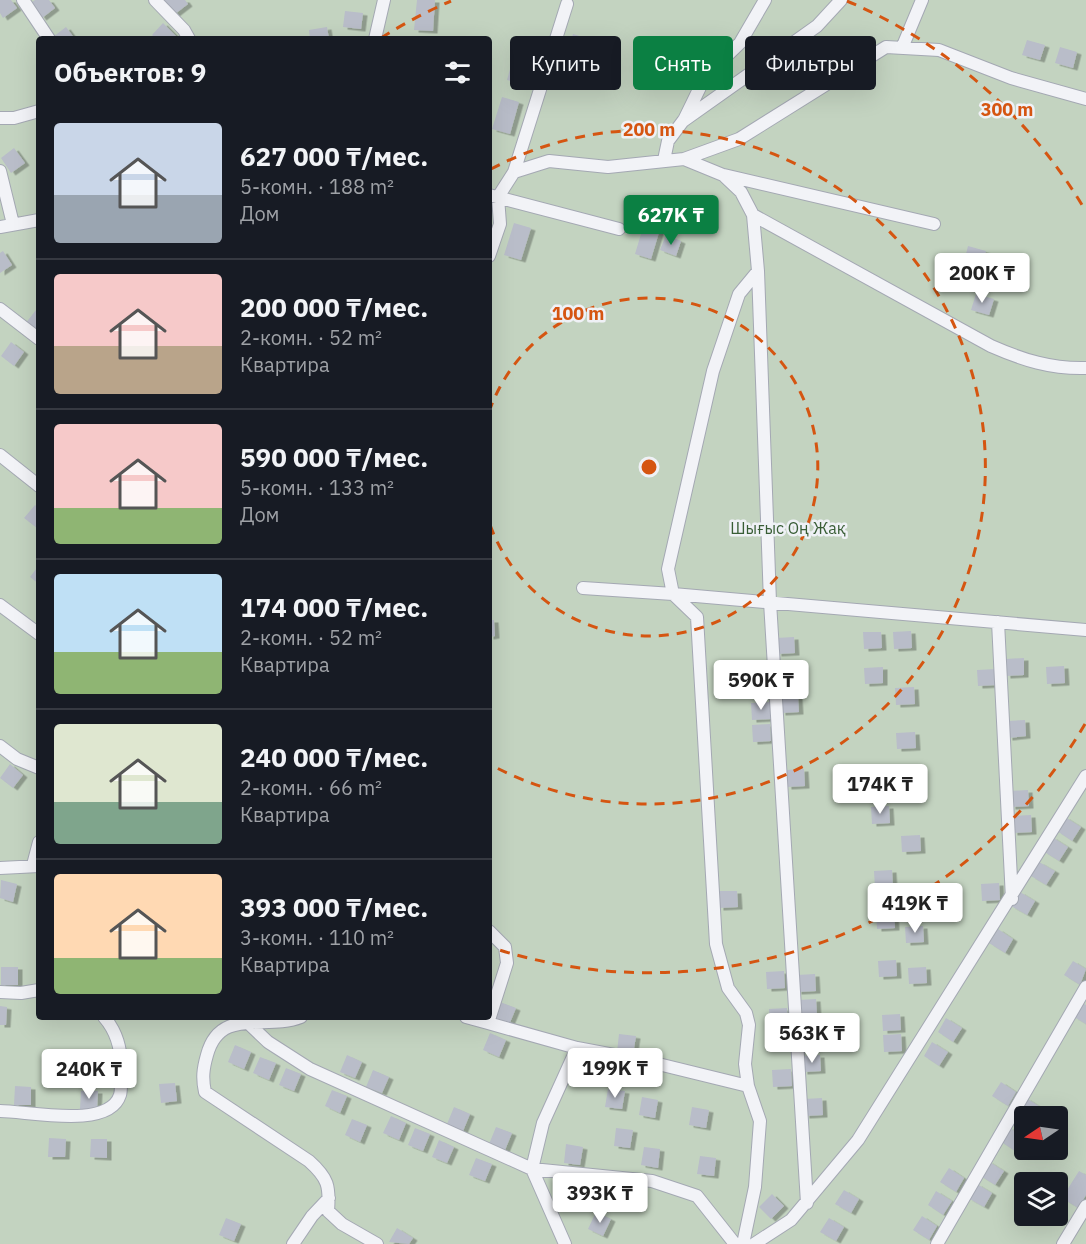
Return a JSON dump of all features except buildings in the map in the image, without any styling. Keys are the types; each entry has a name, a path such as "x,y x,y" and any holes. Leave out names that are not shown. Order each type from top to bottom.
{"street":[{"path":"23,0 47,36"},
{"path":"155,0 187,36"},
{"path":"376,36 384,0"},
{"path":"664,160 668,141 683,121 705,77 740,43 765,0"},
{"path":"683,121 817,26 841,0"},
{"path":"902,48 922,0"},
{"path":"494,196 514,172 567,4"},
{"path":"514,172 549,161 608,167 684,159 739,138 886,46 939,50 1011,78 1086,99"},
{"path":"0,118 14,118 36,112"},
{"path":"684,159 723,175 934,224"},
{"path":"0,171 6,225 36,220"},
{"path":"723,175 741,192 753,215 758,271 770,602 807,1203"},
{"path":"494,196 619,229"},
{"path":"492,247 500,224 494,196"},
{"path":"753,215 991,346 1025,361 1060,369 1086,368"},
{"path":"743,1244 755,1187 760,1121 748,1086 745,1064 749,1025 746,1013 728,988 716,944 697,617 673,594 668,569 713,371 739,294 758,271"},
{"path":"0,309 36,337"},
{"path":"0,455 36,484"},
{"path":"583,588 1086,630"},
{"path":"0,604 36,632"},
{"path":"998,622 1011,899"},
{"path":"0,746 16,759 36,767"},
{"path":"754,1244 791,1220 858,1140 1086,776"},
{"path":"0,868 12,869 36,865"},
{"path":"492,934 506,947 507,963 492,1010"},
{"path":"937,1244 1086,987"},
{"path":"0,992 36,990"},
{"path":"0,1111 88,1117 108,1112 120,1096 122,1056 113,1028 106,1020"},
{"path":"244,1020 221,1029 210,1042 202,1078 205,1092 309,1161 324,1175 329,1198 328,1211 335,1218 377,1244"},
{"path":"248,1020 268,1042 310,1069 532,1168 652,1181 697,1196 735,1244"},
{"path":"254,1020 274,1023 288,1020"},
{"path":"477,1020 577,1048 646,1061 748,1086"},
{"path":"565,1244 532,1168 543,1123 577,1048"},
{"path":"293,1244 312,1216 329,1198"},
{"path":"1063,1244 1086,1206"}],"green space":[{"name":"Шығыс Оң Жақ","path":"0,0 1086,0 1086,1244 0,1244"}]}
